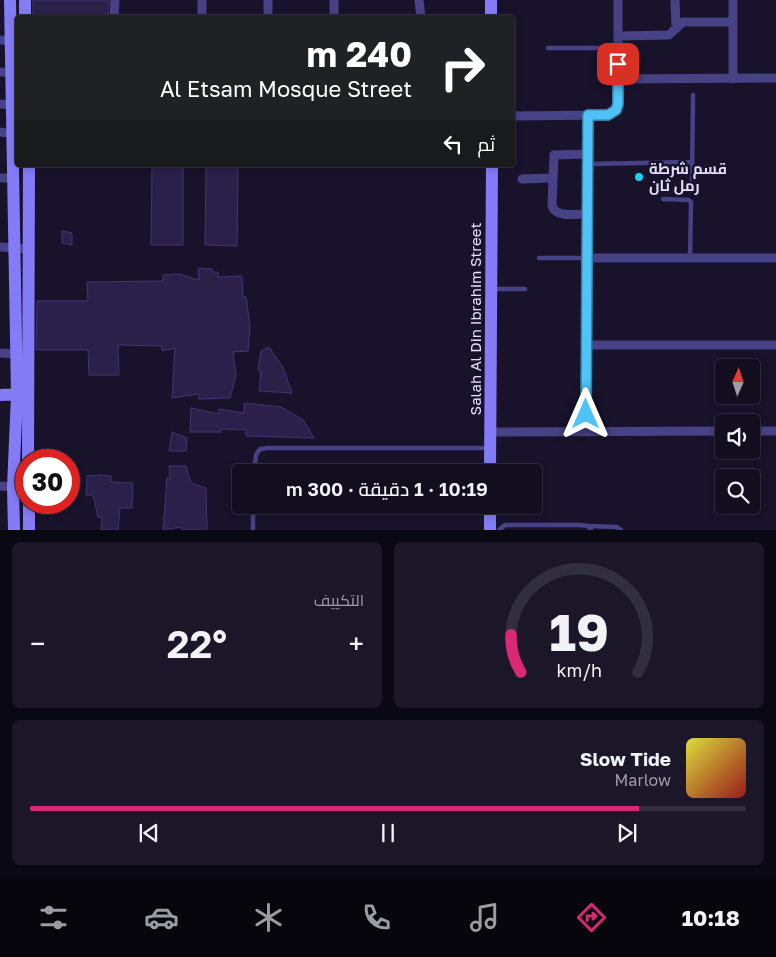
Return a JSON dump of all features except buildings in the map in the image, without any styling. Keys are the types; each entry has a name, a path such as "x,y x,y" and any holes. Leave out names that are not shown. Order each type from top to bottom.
{"main road":[{"path":"10,0 6,41 6,73 10,101 6,133 13,178 16,354 27,449"},
{"path":"25,0 25,15"},
{"path":"491,0 491,15"},
{"path":"14,530 13,487 22,394 29,249 29,167"},
{"name":"Salah Al Din Ibrahim Street","path":"490,464 492,167"},
{"path":"0,395 22,394"},
{"path":"29,514 29,530"},
{"path":"490,514 490,530"}],"street":[{"path":"114,15 115,0"},
{"path":"202,0 202,15"},
{"path":"268,0 268,15"},
{"path":"334,0 334,15"},
{"path":"419,0 421,15"},
{"path":"515,116 608,115 616,110 618,104 618,0"},
{"path":"675,0 676,27"},
{"path":"732,0 733,78"},
{"path":"618,36 666,36 672,34 682,22 733,22"},
{"path":"618,79 776,78"},
{"path":"587,159 554,155 552,178 552,206 554,211 558,213 587,214"},
{"path":"0,178 13,178"},
{"path":"522,178 552,178"},
{"path":"0,247 29,249"},
{"path":"585,431 587,258 776,258"},
{"path":"586,345 776,345"},
{"path":"0,352 16,354"},
{"path":"490,432 715,431"},
{"path":"760,431 776,431"},
{"path":"0,486 13,487"}],"lane":[{"path":"548,48 618,48"},
{"path":"692,184 693,95"},
{"path":"539,258 587,258 588,115"},
{"path":"587,159 692,162"},
{"path":"663,198 689,200 691,202 690,259"},
{"path":"491,289 525,289"},
{"path":"255,464 256,454 260,449 269,448 490,448"},
{"path":"253,514 253,530"},
{"path":"499,530 505,525 617,527 621,530"}],"place":[{"name":"قسم شرطة رمل ثان","path":"639,177"}],"route":[{"path":"586,414 588,115 608,115 616,110 618,104 618,64"}]}
